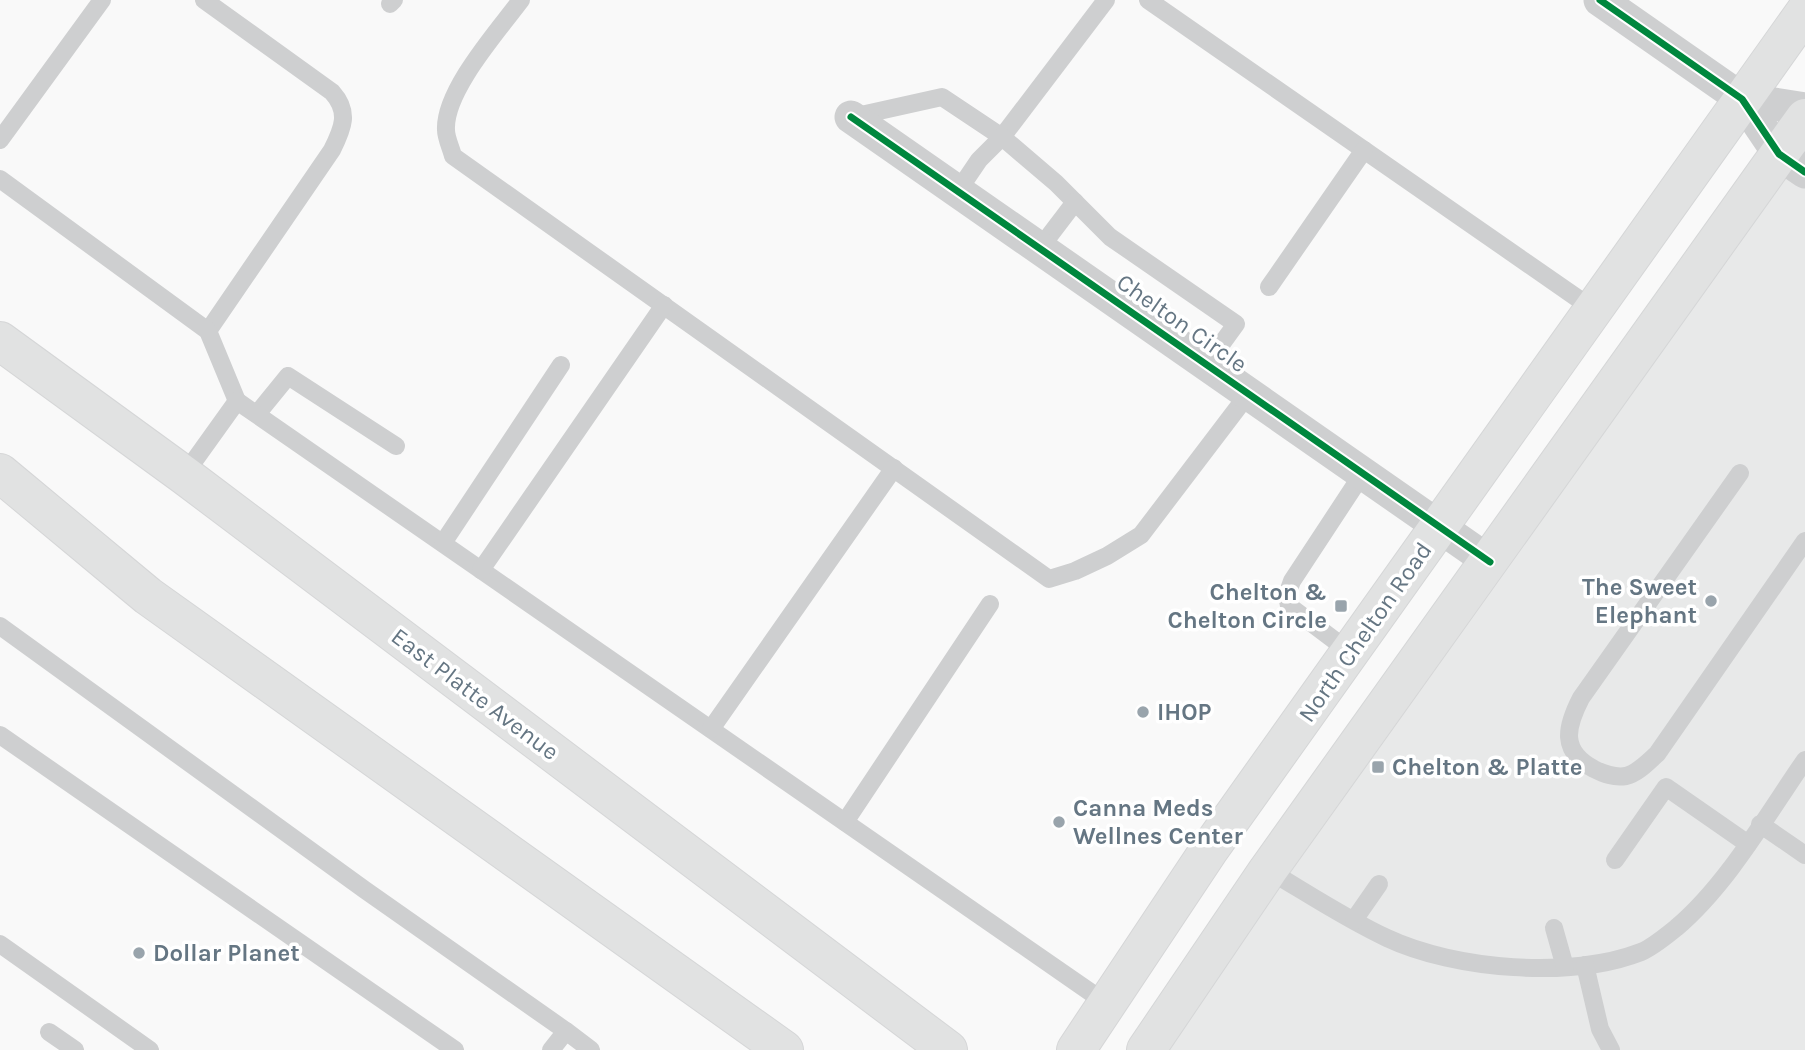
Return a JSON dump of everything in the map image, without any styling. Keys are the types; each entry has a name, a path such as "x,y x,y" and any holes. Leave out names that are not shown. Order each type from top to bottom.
{"main road":[{"name":"North Chelton Road","path":"1076,1050 1209,850 1805,12"},
{"path":"1146,1050 1268,870 1490,562 1792,163 1805,118"},
{"name":"East Platte Avenue","path":"0,341 184,475 947,1050"},
{"path":"0,473 148,596 784,1050"}],"street":[{"path":"1600,0 1742,99 1792,163"},
{"path":"1742,99 1805,108"},
{"name":"Chelton Circle","path":"852,117 1490,562"}],"lane":[{"path":"0,140 102,0"},
{"path":"204,0 332,92 340,101 344,114 343,128 332,150 208,331"},
{"path":"521,0 457,88 449,107 446,130 453,156 1049,579 1075,571 1107,556 1141,535 1249,393"},
{"path":"958,191 979,160 1002,137 1106,0"},
{"path":"1147,0 1593,309"},
{"path":"852,117 942,97 1002,137 1110,237 1236,324 1207,364"},
{"path":"1269,287 1364,150"},
{"path":"0,179 208,331 237,401 1106,1003"},
{"path":"1040,248 1075,202"},
{"path":"481,570 664,305"},
{"path":"443,543 561,365"},
{"path":"257,414 288,376 396,446"},
{"path":"184,475 237,401"},
{"path":"712,729 894,468"},
{"path":"1350,652 1289,606 1287,595 1292,581 1363,472"},
{"path":"1740,473 1581,698 1568,731 1571,746 1578,759 1609,776 1626,776 1643,767 1657,754 1805,541"},
{"path":"845,822 990,604"},
{"path":"0,626 365,891 591,1050"},
{"path":"0,736 455,1050"},
{"path":"1268,870 1389,939 1425,953 1464,961 1537,969 1604,963 1644,951 1676,928 1705,901 1805,761"},
{"path":"1615,860 1666,787 1748,844"},
{"path":"1760,824 1805,855"},
{"path":"1354,920 1379,884"},
{"path":"1554,928 1564,967"},
{"path":"0,944 150,1050"},
{"path":"1585,965 1600,1029 1611,1050"},
{"path":"551,1050 566,1031"},
{"path":"49,1032 75,1050"}],"shaded area":[{"path":"1805,148 1805,1050 1162,1050"}],"cycle path":[{"path":"1600,0 1742,99 1779,154 1805,172"},
{"path":"851,117 1490,562"}],"place":[{"name":"The Sweet Elephant","path":"1711,601"},
{"name":"Chelton & Chelton Circle","path":"1341,606"},
{"name":"IHOP","path":"1143,712"},
{"name":"Chelton & Platte","path":"1378,767"},
{"name":"Canna Meds Wellnes Center","path":"1059,822"},
{"name":"Dollar Planet","path":"139,953"}]}
